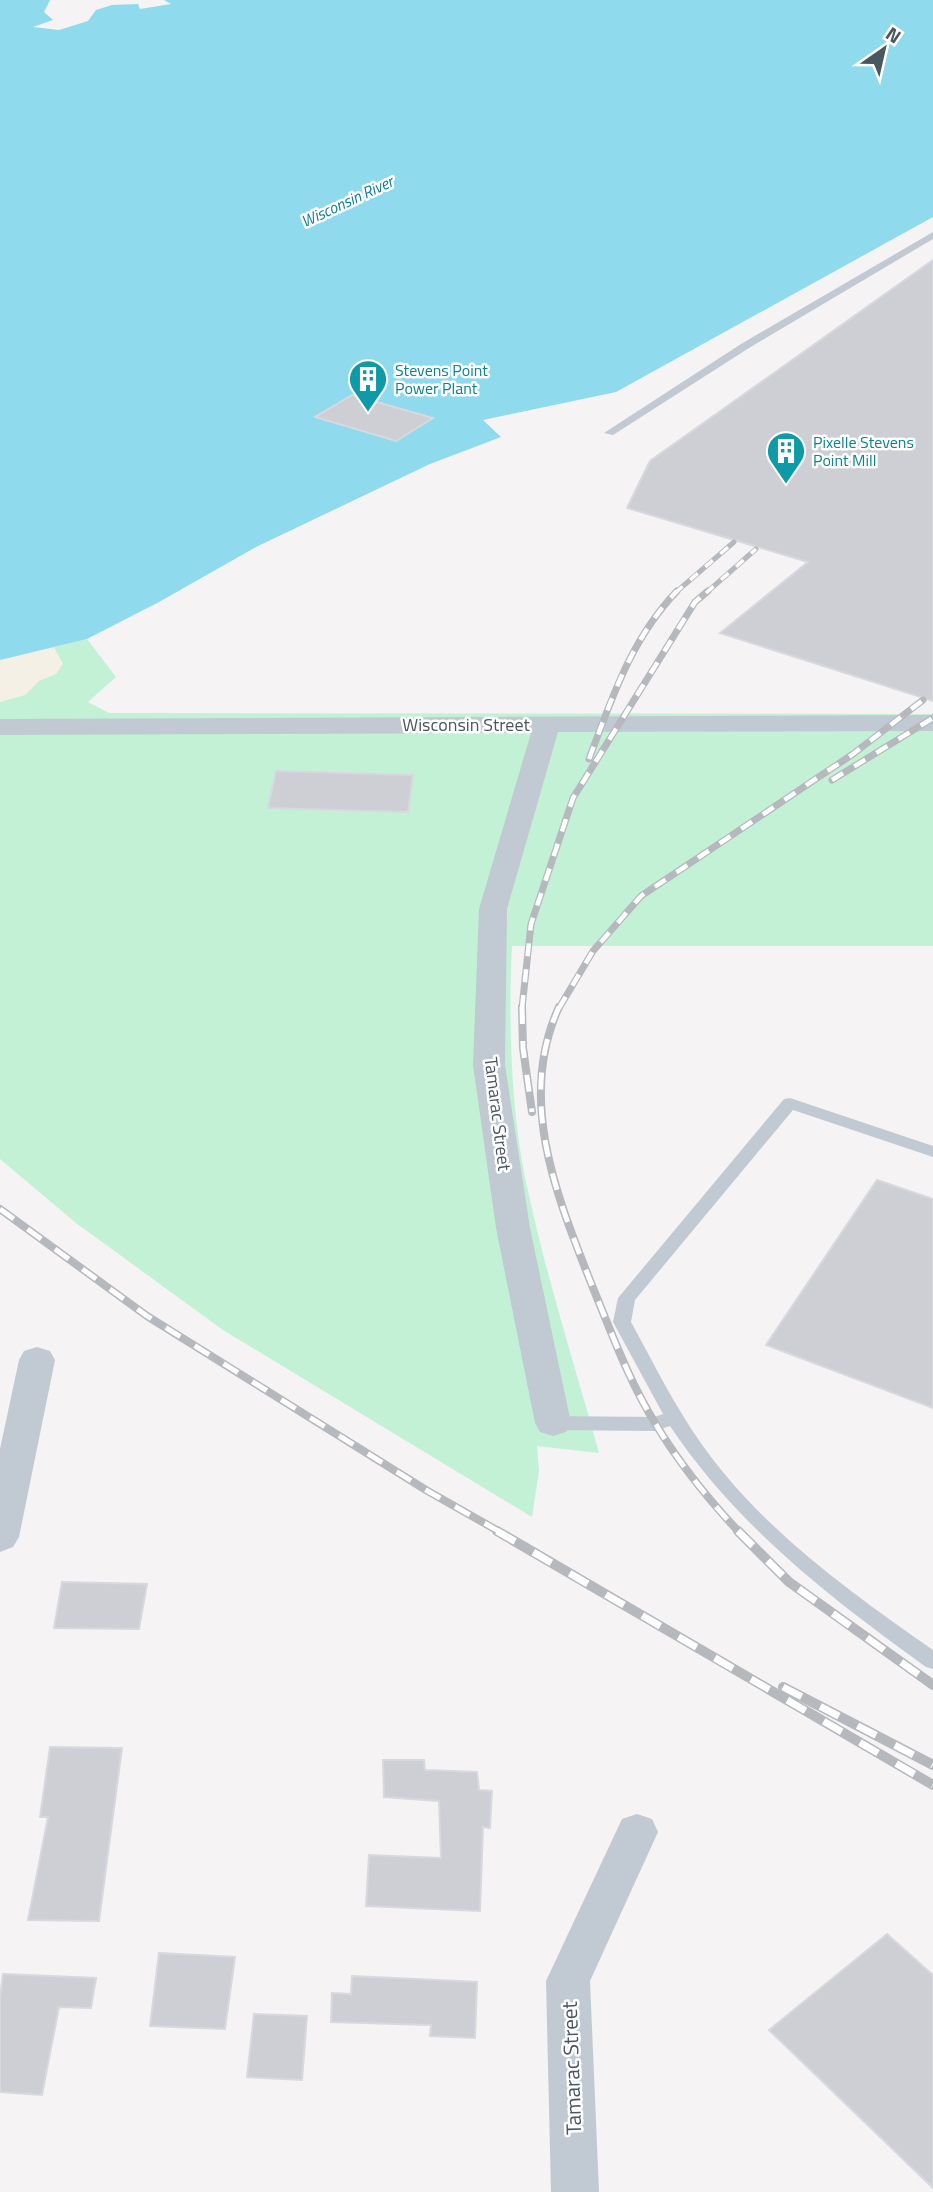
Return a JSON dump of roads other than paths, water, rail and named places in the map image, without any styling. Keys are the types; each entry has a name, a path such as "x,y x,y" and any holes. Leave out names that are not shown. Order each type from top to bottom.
{"street":[{"name":"Wisconsin Street","path":"0,727 933,723"},
{"name":"Tamarac Street","path":"547,724 493,909 489,1065 513,1228 553,1423"},
{"path":"0,1536 37,1360"},
{"name":"Tamarac Street","path":"575,2192 568,1981 637,1832"}],"lane":[{"path":"609,433 746,346 933,235"},
{"path":"933,1152 790,1103 627,1298 622,1322 674,1418 714,1471 762,1525 861,1610 933,1661"},
{"path":"553,1423 655,1424 674,1418"}],"water":[{"name":"Wisconsin River","path":"0,0 50,0 44,12 53,20 33,27 59,30 88,21 96,10 112,5 138,4 140,9 171,4 164,0 933,0 933,217 616,392 483,420 501,437 430,464 256,547 87,639 0,660"}],"railway":[{"path":"676,592 734,542"},
{"path":"706,593 756,549"},
{"path":"522,1008 531,924 573,798 695,602 708,591"},
{"path":"589,759 624,670 647,629 676,592"},
{"path":"559,1008 593,951 641,896 853,754 923,700"},
{"path":"832,780 933,718"},
{"path":"559,1007 547,1042 541,1078 542,1114 547,1149 567,1220 614,1340 646,1407 684,1466 739,1532"},
{"path":"522,1008 523,1048 532,1112"},
{"path":"0,1209 147,1316 426,1490 500,1532"},
{"path":"497,1531 933,1785"},
{"path":"739,1532 789,1582 933,1685"},
{"path":"783,1687 933,1765"}],"place":[{"name":"Stevens Point Power Plant","path":"368,413"},
{"name":"Pixelle Stevens Point Mill","path":"786,485"}]}
